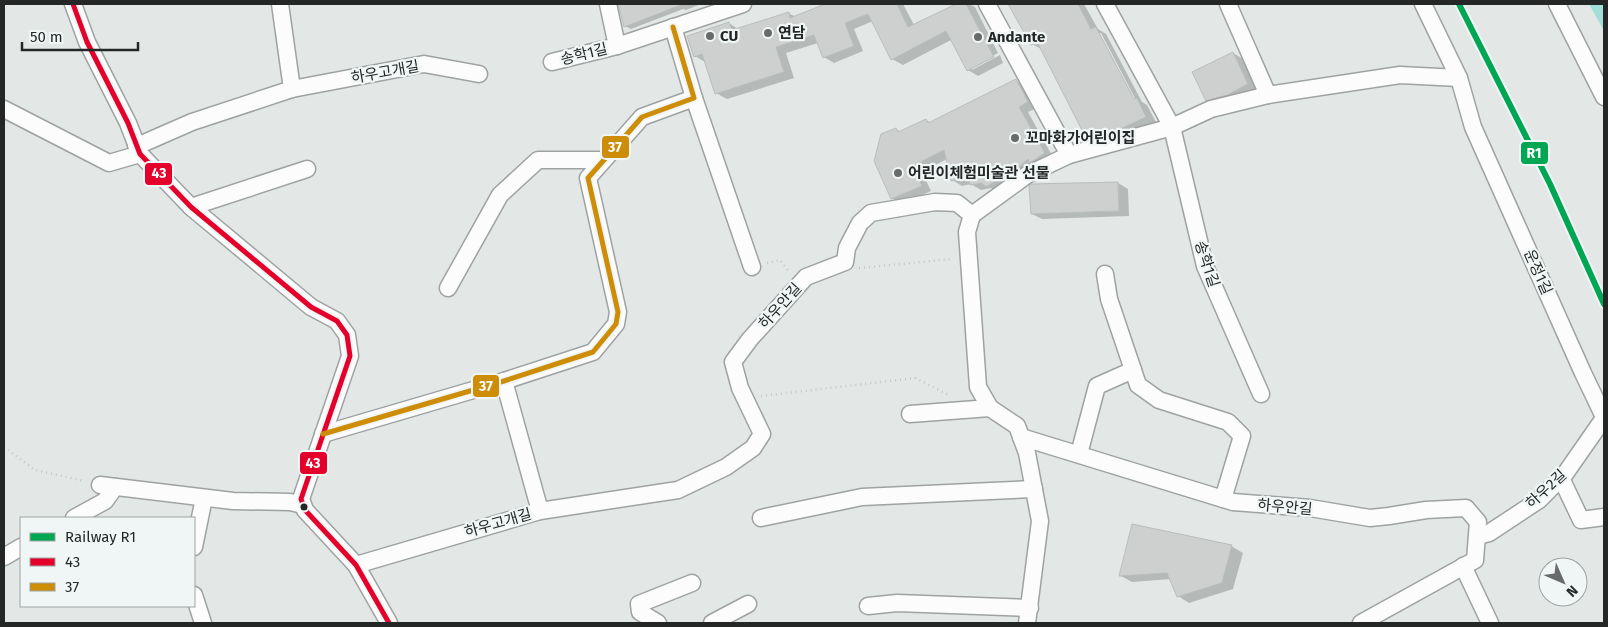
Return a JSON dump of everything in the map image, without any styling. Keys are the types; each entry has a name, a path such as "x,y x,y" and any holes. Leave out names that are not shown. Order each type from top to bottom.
{"street":[{"path":"74,4 87,42 128,123 138,149 191,207 312,307 337,321 348,335 350,356 301,499 305,510 356,565 389,623"},
{"path":"280,4 292,89"},
{"name":"송학1길","path":"608,4 617,46"},
{"name":"송학1길","path":"552,62 617,46 743,4"},
{"path":"987,4 1069,155"},
{"name":"송학1길","path":"1105,4 1172,127 1206,266 1261,394"},
{"path":"1228,4 1268,95"},
{"path":"868,606 897,602 1028,616 1040,521 1027,453 1017,426 990,408 978,388 967,232 972,216 1027,175 1069,155 1172,127 1211,109 1268,95 1400,75 1459,78 1423,4"},
{"path":"1557,4 1604,97"},
{"path":"673,27 694,98 752,267"},
{"name":"하우고개길","path":"138,149 144,143 192,122 292,89 424,64 479,74"},
{"name":"운정1길","path":"1459,78 1473,127 1604,417"},
{"path":"323,434 592,352 616,324 618,312 588,178 642,116 694,98"},
{"path":"4,108 109,163 138,149"},
{"path":"448,288 500,195 538,160 603,160"},
{"path":"191,207 307,169"},
{"path":"844,262 847,248 860,223 871,213 934,202 957,203 972,216"},
{"name":"하우안길","path":"540,511 678,490 726,467 753,448 762,434 740,388 733,362 750,339 806,277 844,262"},
{"path":"1105,274 1109,298 1138,385 1159,400 1228,422 1242,436 1223,499"},
{"path":"1079,454 1097,386 1132,370"},
{"name":"하우고개길","path":"356,565 540,511 504,380"},
{"path":"910,414 990,408"},
{"name":"하우2길","path":"1478,536 1489,533 1540,500 1561,478 1604,417"},
{"name":"하우안길","path":"1021,437 1233,502 1310,508 1370,518 1426,510 1466,508 1478,522 1478,536"},
{"path":"1561,478 1580,520 1604,517"},
{"path":"76,517 105,501 108,486 233,501 290,502 303,505"},
{"path":"761,518 862,497 1034,489"},
{"path":"195,542 204,498"},
{"path":"1361,623 1475,560 1478,536"},
{"path":"4,557 20,548"},
{"path":"1463,566 1490,623"},
{"path":"658,623 640,612 640,604 692,583"},
{"path":"195,598 202,623"},
{"path":"712,623 748,604"}],"path":[{"path":"844,262 853,269 969,257"},
{"path":"752,267 780,260 790,274 806,277"},
{"path":"745,398 915,378 955,398"},
{"path":"4,447 35,470 108,486"}],"shaded area":[{"path":"1589,4 1604,4 1604,31"}],"building":[{"path":"618,4 681,4 681,5 624,27"},
{"path":"825,4 897,4 908,27 956,4 966,4 994,57 967,71 946,31 891,60 868,14 845,23 854,46 823,58 814,35 776,47 784,72 715,94 702,54 694,57 687,36 729,22 732,30 789,12 790,18"},
{"path":"1008,4 1078,4 1091,29 1096,27 1134,99 1137,98 1146,117 1114,132 1087,140 1037,42 1031,45"},
{"path":"1233,52 1248,84 1227,95 1206,101 1192,72"},
{"path":"1016,79 1028,102 1019,107 1045,153 1029,163 1028,159 1018,168 986,187 982,183 970,185 968,177 951,181 944,150 913,166 922,186 891,199 874,161 881,134 896,128 898,132 926,119 928,123"},
{"path":"1118,182 1119,211 1031,214 1029,186 1031,184"},
{"path":"1132,524 1232,545 1222,583 1177,597 1167,573 1119,576"}],"rail line":[{"name":"R1","path":"1459,4 1550,184 1604,304"}],"transit line":[{"name":"43","path":"73,4 87,42 128,123 140,154 191,207 311,307 337,321 347,335 350,356 301,499 305,510 356,565 389,623"},
{"name":"37","path":"323,434 504,381 593,352 616,324 618,312 588,178 642,117 694,98 673,27"}],"place":[{"name":"연담","path":"768,33"},
{"name":"CU","path":"710,36"},
{"name":"Andante","path":"978,37"},
{"name":"꼬마화가어린이집","path":"1015,138"},
{"name":"어린이체험미술관 선물","path":"898,173"}]}
